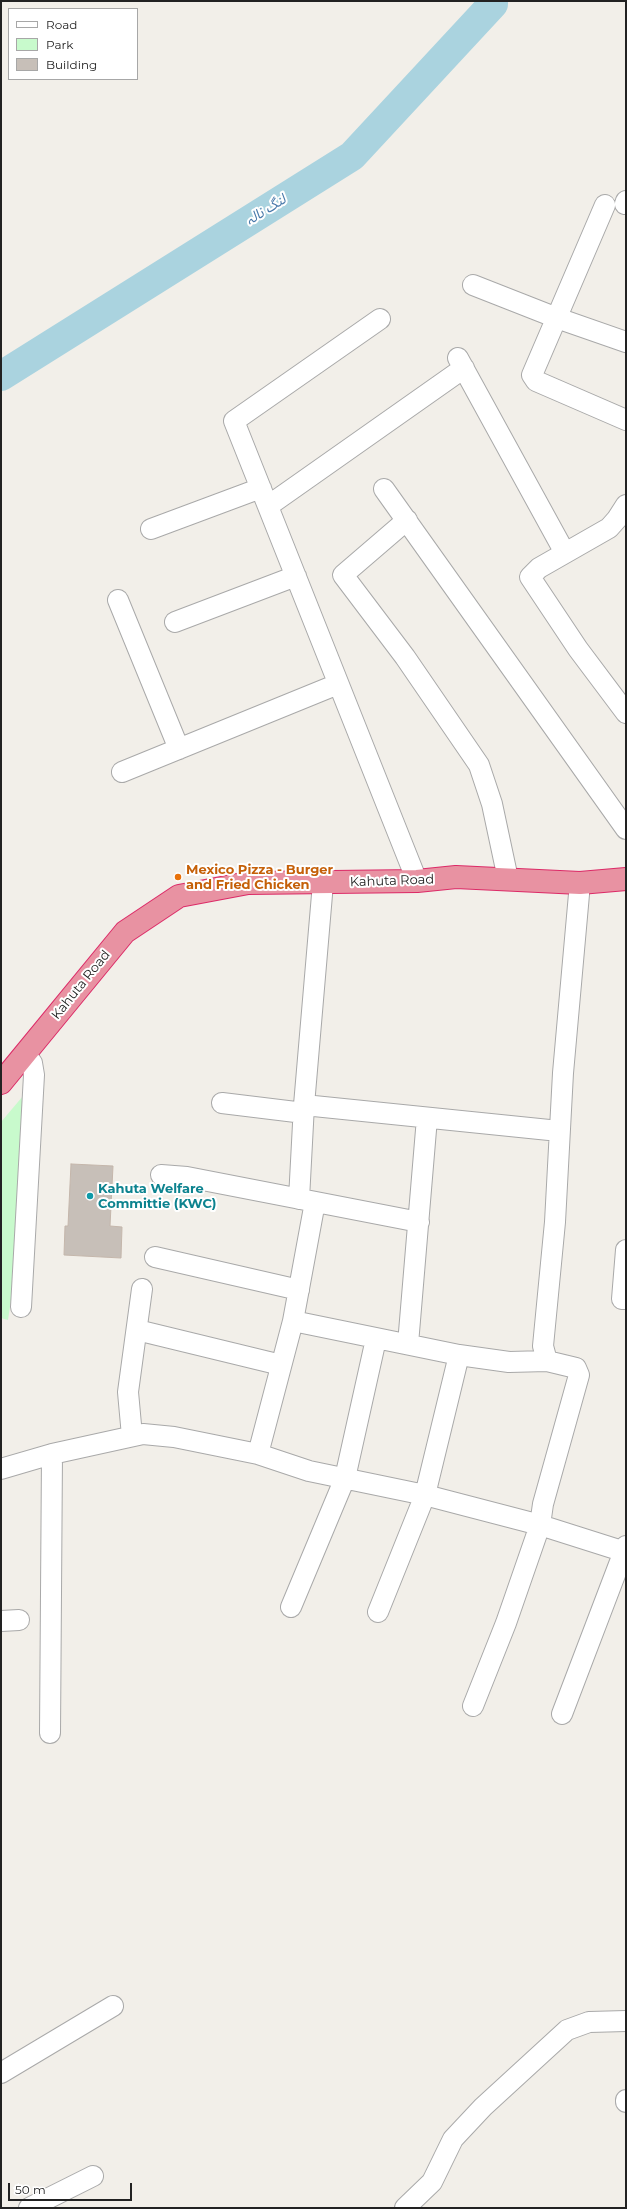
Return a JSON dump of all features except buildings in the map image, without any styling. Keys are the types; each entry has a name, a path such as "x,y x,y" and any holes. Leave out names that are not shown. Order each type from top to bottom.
{"highway":[{"name":"Kahuta Road","path":"1,1083 125,932 179,896 248,882 323,883 417,881 456,877 580,883 626,879"}],"street":[{"path":"619,203 557,318 532,375 536,381 626,420"},
{"path":"473,285 557,318 626,340"},
{"path":"380,320 234,421 417,881"},
{"path":"268,506 461,363 565,553"},
{"path":"151,529 261,488"},
{"path":"384,489 626,829"},
{"path":"626,505 618,519 609,528 539,568 530,577 578,649 626,713"},
{"path":"407,520 343,575 406,657 479,765 492,804 508,879"},
{"path":"175,622 296,576"},
{"path":"118,600 179,749"},
{"path":"122,772 338,684"},
{"path":"258,1454 282,1366 299,1290 307,1201 304,1109 323,883"},
{"path":"547,1361 543,1346 554,1222 563,1072 580,883"},
{"path":"21,1307 34,1075 32,1063 25,1054"},
{"path":"222,1103 427,1118 559,1131"},
{"path":"408,1344 427,1118"},
{"path":"160,1176 188,1177 419,1222"},
{"path":"626,1250 622,1299 626,1300"},
{"path":"155,1257 299,1290"},
{"path":"132,1436 128,1392 142,1289"},
{"path":"293,1321 459,1355 509,1362 547,1361 576,1368 578,1375 543,1504 540,1525 506,1623 473,1706"},
{"path":"137,1330 282,1366"},
{"path":"291,1607 345,1478 376,1339"},
{"path":"378,1612 425,1495 459,1355"},
{"path":"1,1469 52,1454 132,1436 144,1434 174,1437 258,1454 309,1471 425,1495 624,1548 562,1714"},
{"path":"50,1733 52,1454"},
{"path":"1,2073 113,2006"},
{"path":"404,2208 432,2182 453,2139 483,2107 568,2030 589,2022 626,2021"},
{"path":"29,2208 93,2176"}],"green space":[{"path":"23,1096 14,1280 8,1320 1,1318 1,1122"}],"waterway":[{"name":"لنگ نالہ","path":"1,376 352,156 493,4 493,1"}],"place":[{"name":"Mexico Pizza - Burger and Fried Chicken","path":"178,877"},
{"name":"Kahuta Welfare Committie (KWC)","path":"90,1196"}]}
